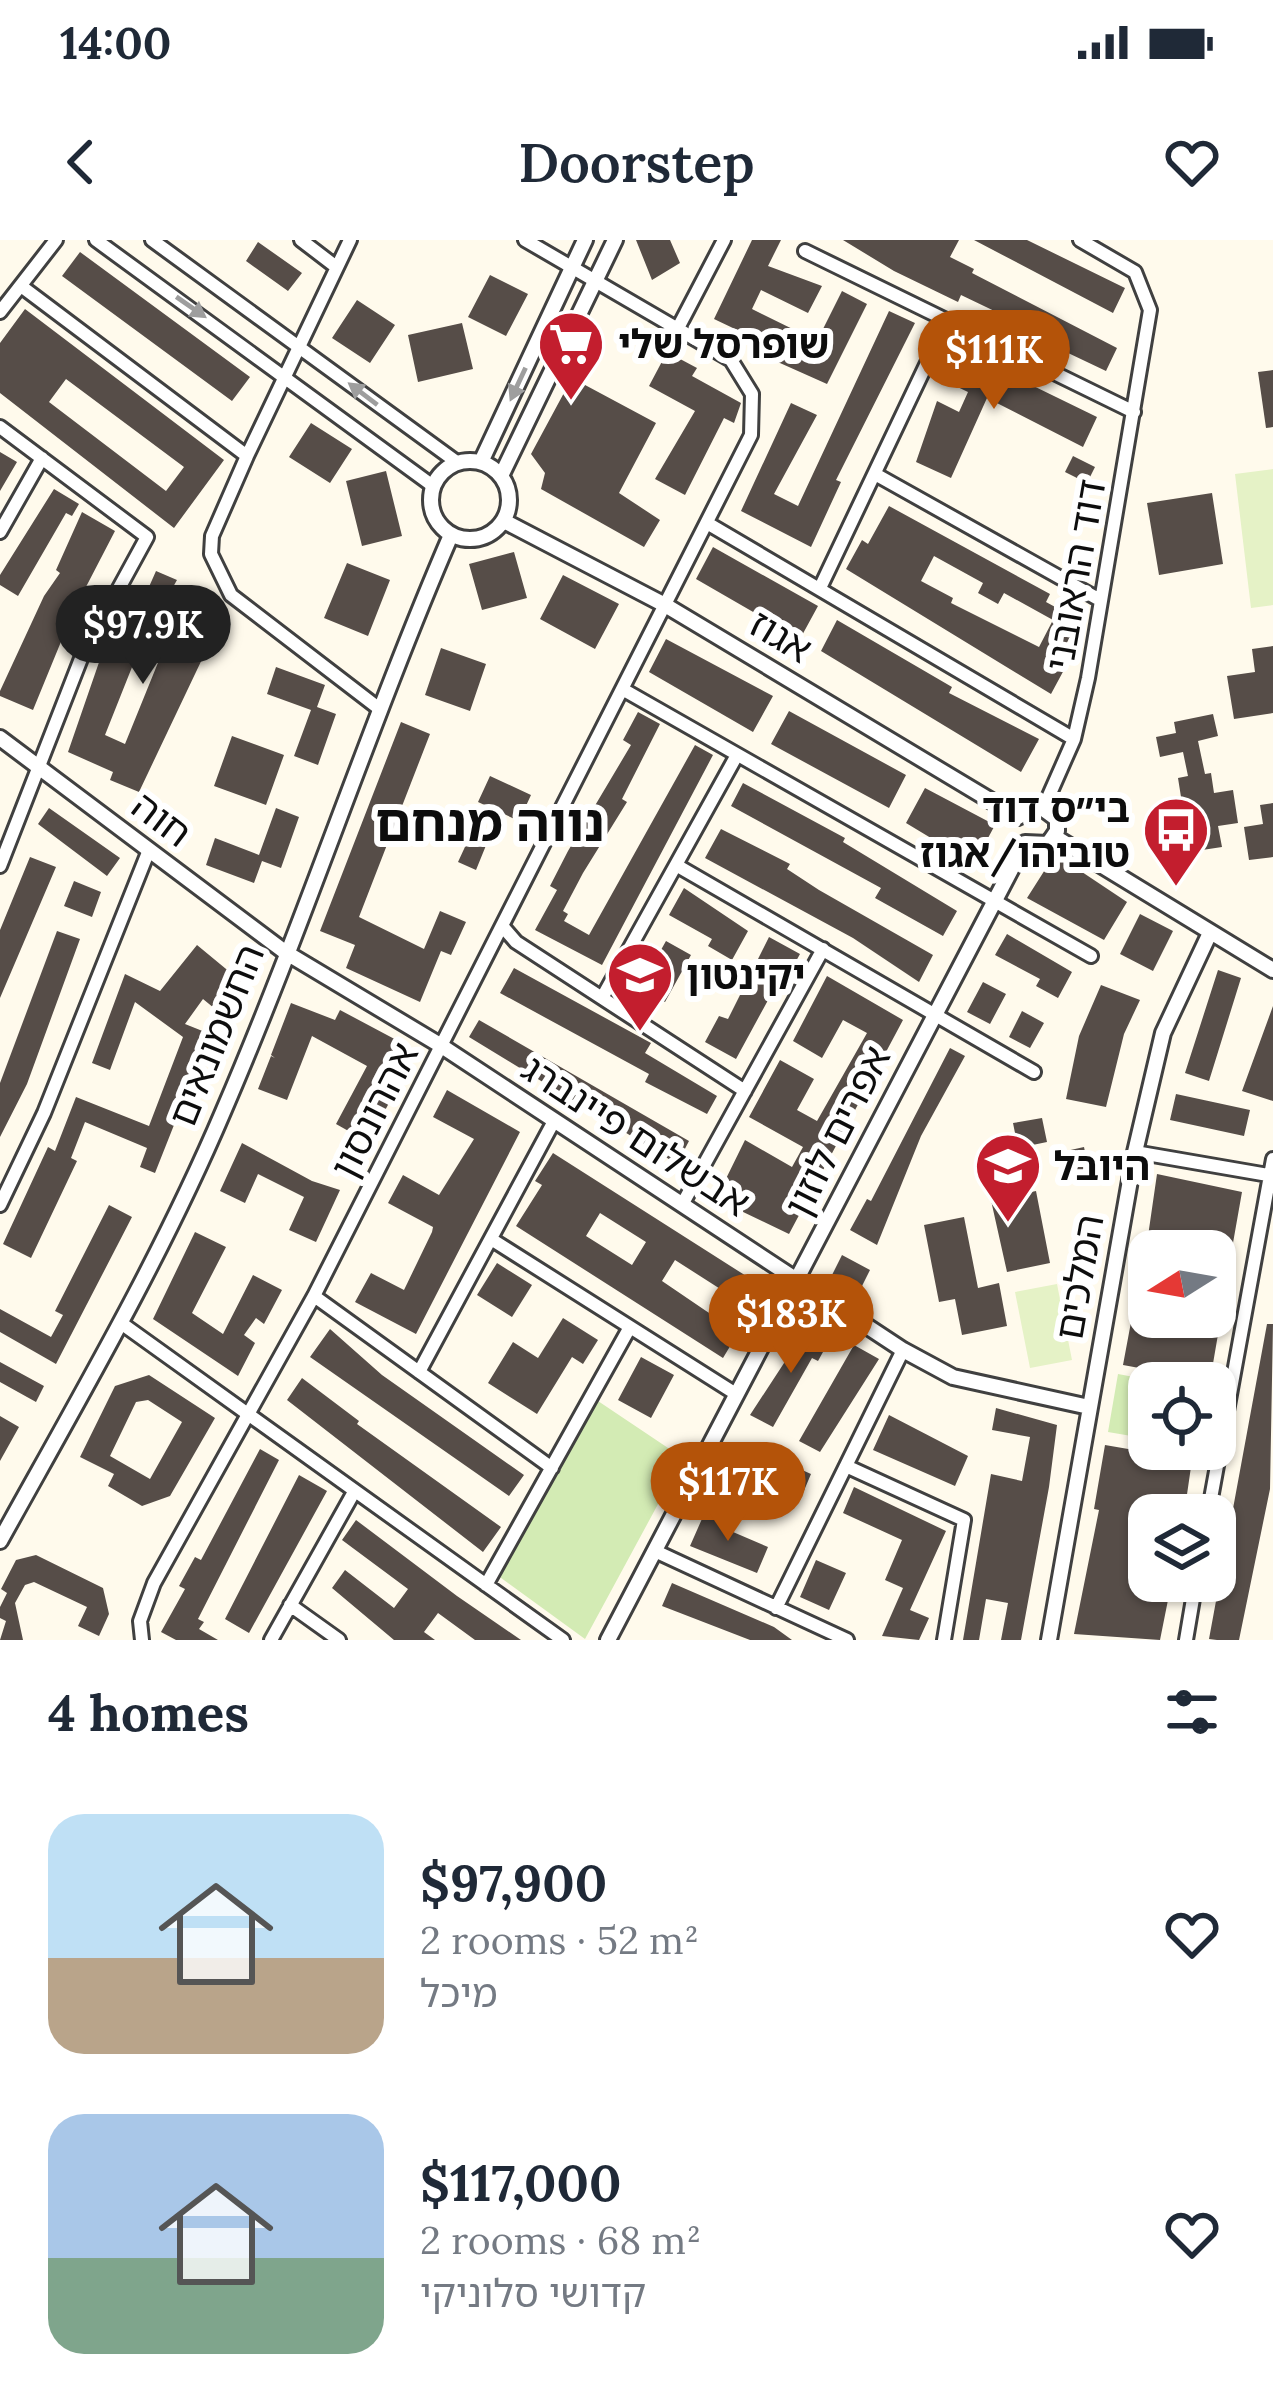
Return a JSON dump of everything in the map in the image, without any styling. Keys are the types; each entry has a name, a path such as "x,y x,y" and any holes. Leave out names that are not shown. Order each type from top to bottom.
{"street":[{"path":"0,312 56,240"},
{"path":"96,240 434,486"},
{"path":"152,240 458,463 481,462 501,476 509,498 504,521 481,538 452,535 435,519 434,486 458,463"},
{"path":"301,240 335,266"},
{"path":"350,240 212,536 216,573 231,595 377,707"},
{"name":"אהרונסון","path":"142,1640 143,1608 154,1583 314,1296 751,435 752,394 731,360 525,240"},
{"path":"481,462 585,240"},
{"path":"501,476 615,240"},
{"path":"677,330 724,240"},
{"name":"דוד הראובני","path":"1044,807 1074,739 1148,336 1148,293 1123,262 1080,240"},
{"path":"805,251 1134,412"},
{"path":"21,286 247,456"},
{"path":"820,588 947,321"},
{"path":"0,427 147,537 82,656 0,866"},
{"path":"0,532 42,458"},
{"path":"875,474 1100,600"},
{"name":"אגוז","path":"504,521 664,604 1018,817"},
{"path":"707,523 1074,739"},
{"name":"החשמונאים","path":"0,1540 122,1323 223,1113 377,707 452,535"},
{"path":"624,690 1091,956"},
{"name":"חוה","path":"0,738 286,952"},
{"path":"602,998 737,755"},
{"path":"1032,806 1044,807 1057,819 1054,837 1039,847 1025,843 1017,832 1018,817 1032,806"},
{"path":"1054,837 1273,970"},
{"name":"אפרים לוזון","path":"608,1640 1025,843"},
{"path":"0,1205 44,1112 149,850"},
{"path":"676,865 1034,1072"},
{"path":"502,926 516,942 745,1091"},
{"name":"המלכים","path":"1048,1640 1136,1152 1163,1033 1209,935"},
{"path":"683,1203 823,950"},
{"name":"אבשלום פיינברג","path":"286,952 440,1045 903,1351 953,1377 1089,1407"},
{"path":"419,1372 554,1120"},
{"path":"1136,1152 1268,1175"},
{"path":"1212,1494 1273,1159"},
{"path":"491,1238 736,1394"},
{"path":"314,1296 552,1468"},
{"path":"122,1323 562,1640"},
{"path":"486,1585 630,1327"},
{"path":"776,1608 903,1351"},
{"path":"846,1466 964,1520 944,1640"},
{"path":"271,1640 355,1492"},
{"path":"655,1551 847,1640"},
{"path":"1186,1640 1192,1602"},
{"path":"290,1605 339,1640"}],"green space":[{"path":"1273,469 1273,605 1251,608 1235,474"},
{"path":"1057,1284 1072,1360 1030,1368 1015,1292"},
{"path":"1118,1374 1128,1376 1128,1435 1108,1432"},
{"path":"598,1401 683,1458 585,1639 497,1575"}],"building":[{"path":"636,240 670,240 680,263 652,280"},
{"path":"752,240 781,240 768,266 822,286 808,313 761,290 752,309 817,341 842,291 867,304 827,384 751,350 756,339 714,319"},
{"path":"843,240 959,240 950,257 974,269 972,273 1117,348 1106,371 1007,324 1009,318 961,295 958,302 894,271"},
{"path":"974,240 1027,240 1125,288 1113,313"},
{"path":"258,242 302,273 288,291 246,261"},
{"path":"80,252 250,377 232,401 62,276"},
{"path":"490,275 528,294 506,336 468,317"},
{"path":"357,300 395,325 370,363 332,338"},
{"path":"25,309 224,460 174,528 0,393 0,343","holes":["66,379 184,467 166,491 49,402"]},
{"path":"889,311 915,323 836,480 841,482 811,547 741,511 791,403 817,415 774,494 798,506"},
{"path":"462,323 473,369 418,382 408,335"},
{"path":"960,350 1097,417 1083,447 987,398 951,478 916,462 937,401 959,412 968,392 945,381"},
{"path":"667,352 697,368 692,376 741,403 734,423 724,418 685,495 655,479 695,411 649,386"},
{"path":"1273,370 1273,427 1266,428 1258,372"},
{"path":"572,378 656,423 619,493 660,520 644,547 541,489 545,473 531,454"},
{"path":"311,423 352,449 330,483 289,457"},
{"path":"0,452 17,462 0,491"},
{"path":"1073,456 1095,467 1087,483 1065,472"},
{"path":"386,471 402,536 362,546 346,481"},
{"path":"54,489 79,504 72,516 66,513 18,596 0,585 0,575"},
{"path":"1212,493 1223,564 1159,575 1147,503"},
{"path":"889,506 1050,594 1046,602 1079,620 1056,663 1065,668 1051,694 846,569 862,540 868,544","holes":["934,556 983,583 978,593 998,604 1004,593 1053,620 1039,647 951,603 953,598 921,581"]},
{"path":"82,512 115,531 74,610 33,710 0,696 0,691 44,596 60,573 56,570"},
{"path":"713,547 818,606 800,639 696,579"},
{"path":"514,552 527,598 482,610 469,564"},
{"path":"347,563 390,580 368,636 324,618"},
{"path":"156,571 177,580 142,642 105,735 125,744 168,638 173,641 192,598 224,613 139,792 110,780 113,772 68,752 106,642 112,645 127,610 137,614"},
{"path":"563,575 619,604 595,649 540,619"},
{"path":"837,620 952,687 949,693 1039,739 1021,772 821,651"},
{"path":"666,639 773,696 753,732 649,672"},
{"path":"1273,646 1273,713 1234,719 1227,676 1255,672 1252,649"},
{"path":"441,648 486,664 470,711 425,695"},
{"path":"276,667 325,685 317,707 336,714 318,765 294,756 311,710 267,694"},
{"path":"789,711 906,775 889,808 771,744"},
{"path":"638,712 660,724 622,799 627,802 563,911 568,914 564,921 589,935 695,745 713,755 602,965 535,930 557,890 550,886 568,851 631,745 623,740"},
{"path":"1213,714 1218,736 1198,741 1205,774 1211,773 1214,793 1233,790 1238,823 1218,826 1222,847 1189,852 1186,831 1168,833 1163,800 1181,797 1178,778 1188,776 1183,752 1160,757 1156,737 1176,733 1174,722"},
{"path":"401,722 430,734 359,917 424,949 440,911 466,922 451,955 441,951 420,1002 346,968 355,945 320,931"},
{"path":"232,736 284,755 266,805 214,786"},
{"path":"490,776 531,795 519,821 478,802"},
{"path":"743,783 845,838 843,842 957,911 943,936 875,898 881,888 731,806"},
{"path":"925,788 995,825 974,864 906,823"},
{"path":"1273,803 1273,857 1249,860 1244,827 1263,824 1260,805"},
{"path":"49,808 120,858 107,876 38,824"},
{"path":"276,808 299,817 281,868 262,861 254,883 206,865 215,838 259,855"},
{"path":"721,829 790,864 787,869 819,890 933,955 919,982 853,938 705,858"},
{"path":"470,836 487,843 476,870 458,862"},
{"path":"1055,854 1127,902 1104,940 1027,898"},
{"path":"30,857 56,867 0,998 0,930"},
{"path":"74,881 101,892 92,917 64,906"},
{"path":"684,888 748,931 732,960 708,946 712,939 669,915"},
{"path":"1140,914 1173,931 1153,971 1120,954"},
{"path":"57,931 80,939 27,1084 0,1137 0,1083"},
{"path":"1007,934 1072,972 1058,998 1036,986 1040,979 995,955"},
{"path":"769,937 800,954 785,981 780,978 736,1059 705,1042 719,1016 728,1019"},
{"path":"666,941 691,955 665,1002 640,987"},
{"path":"197,945 243,983 220,1013 203,999 185,1024 210,1034 155,1173 140,1167 147,1148 85,1122 71,1158 77,1161 31,1258 3,1244 48,1147 55,1151 76,1097 149,1126 183,1037 135,1002 110,1070 92,1063 125,974 160,991"},
{"path":"514,968 651,1043 645,1053 717,1096 707,1114 645,1082 649,1074 500,993"},
{"path":"1218,970 1241,978 1209,1081 1185,1073"},
{"path":"827,976 903,1020 789,1234 716,1199 745,1140 792,1167 803,1147 749,1117 780,1060 814,1079 797,1110 817,1121 867,1033 843,1020 822,1058 793,1041"},
{"path":"983,982 1006,994 990,1024 967,1012"},
{"path":"1101,985 1140,1000 1124,1034 1106,1107 1066,1099 1079,1036"},
{"path":"291,1003 335,1020 340,1010 417,1051 368,1142 336,1124 367,1066 312,1036 287,1100 258,1089 271,1056 275,1058 271,1055"},
{"path":"1273,1006 1273,1101 1242,1091"},
{"path":"1022,1011 1044,1023 1030,1048 1009,1037"},
{"path":"479,1020 689,1141 677,1164 469,1037"},
{"path":"950,1048 965,1056 921,1136 877,1245 850,1230 867,1199 871,1201"},
{"path":"447,1090 520,1132 416,1334 355,1302 371,1273 404,1290 432,1232 433,1227 388,1203 403,1175 439,1195 474,1139 433,1117"},
{"path":"1176,1094 1250,1110 1244,1136 1170,1120"},
{"path":"1042,1118 1047,1142 1018,1148 1013,1123"},
{"path":"242,1143 312,1181 340,1190 316,1242 289,1230 304,1197 258,1174 245,1203 220,1191"},
{"path":"1084,1147 1089,1171 1061,1177 1057,1153"},
{"path":"553,1153 765,1288 723,1358 516,1226 542,1185 535,1181","holes":["600,1213 646,1242 632,1265 586,1236","675,1260 725,1292 712,1315 662,1281"]},
{"path":"1007,1165 1013,1196 1036,1191 1050,1263 1007,1272 984,1169"},
{"path":"1157,1174 1242,1192 1235,1230 1149,1230"},
{"path":"109,1205 132,1217 56,1364 0,1332 0,1309 51,1337 63,1315 55,1311"},
{"path":"964,1217 978,1288 999,1283 1007,1326 962,1335 955,1299 939,1302 924,1225"},
{"path":"195,1232 226,1247 192,1313 223,1334 253,1275 282,1290 264,1324 256,1318 244,1335 255,1343 238,1376 153,1319"},
{"path":"842,1255 870,1270 860,1290 832,1275"},
{"path":"497,1263 532,1285 512,1317 477,1295"},
{"path":"563,1318 598,1340 583,1364 572,1357 537,1414 488,1383 513,1342 538,1358"},
{"path":"813,1323 833,1334 818,1361 812,1358 773,1427 750,1415 786,1360 792,1363"},
{"path":"1267,1324 1273,1324 1270,1489 1239,1640 1209,1639 1216,1602 1236,1602 1236,1494"},
{"path":"330,1329 382,1375 524,1475 509,1496 310,1357"},
{"path":"1128,1338 1217,1338 1213,1362 1123,1365"},
{"path":"854,1345 879,1359 820,1452 799,1441"},
{"path":"641,1357 674,1375 651,1418 618,1400"},
{"path":"0,1362 44,1386 36,1402 0,1382"},
{"path":"149,1375 215,1418 170,1496 142,1506 108,1486 114,1474 80,1457 115,1386","holes":["148,1400 182,1422 150,1479 110,1456 136,1402"]},
{"path":"302,1378 357,1424 501,1527 483,1552 287,1400"},
{"path":"996,1408 1057,1425 1049,1487 1021,1640 1001,1640 1008,1603 986,1599 979,1640 963,1640 991,1474 1022,1481 1030,1437 992,1430"},
{"path":"889,1415 968,1456 955,1486 873,1450"},
{"path":"0,1416 19,1427 0,1461"},
{"path":"1105,1445 1128,1449 1128,1470 1191,1470 1187,1494 1128,1494 1128,1602 1168,1602 1160,1640 1074,1634 1099,1510 1094,1509"},
{"path":"260,1449 279,1460 198,1619 204,1622 199,1629 218,1640 176,1640 161,1632 185,1589 179,1586 195,1557 201,1560"},
{"path":"760,1451 811,1474 800,1500 748,1477"},
{"path":"299,1475 327,1491 249,1633 225,1619"},
{"path":"854,1487 946,1531 910,1610 929,1618 919,1640 882,1636 903,1588 885,1580 902,1540 843,1513"},
{"path":"705,1512 729,1523 726,1529 768,1547 757,1573 690,1546"},
{"path":"356,1520 521,1640 475,1640 438,1613 424,1632 435,1640 394,1640 332,1588 345,1570 394,1608 408,1589 342,1540"},
{"path":"36,1555 103,1588 109,1614 99,1636 78,1626 87,1607 34,1582 25,1585 15,1603 23,1640 0,1640 6,1621 0,1618 0,1607 7,1593 1,1589 16,1560"},
{"path":"816,1560 846,1573 829,1610 800,1597"},
{"path":"672,1583 774,1627 792,1640 750,1640 662,1606"}],"place":[{"name":"שופרסל שלי","path":"571,403"},
{"name":"בי״ס דוד טוביהו/אגוז","path":"1176,889"},
{"name":"יקינטון","path":"640,1034"},
{"name":"היובל","path":"1008,1225"}],"district":[{"name":"נווה מנחם","path":"490,822"}]}
